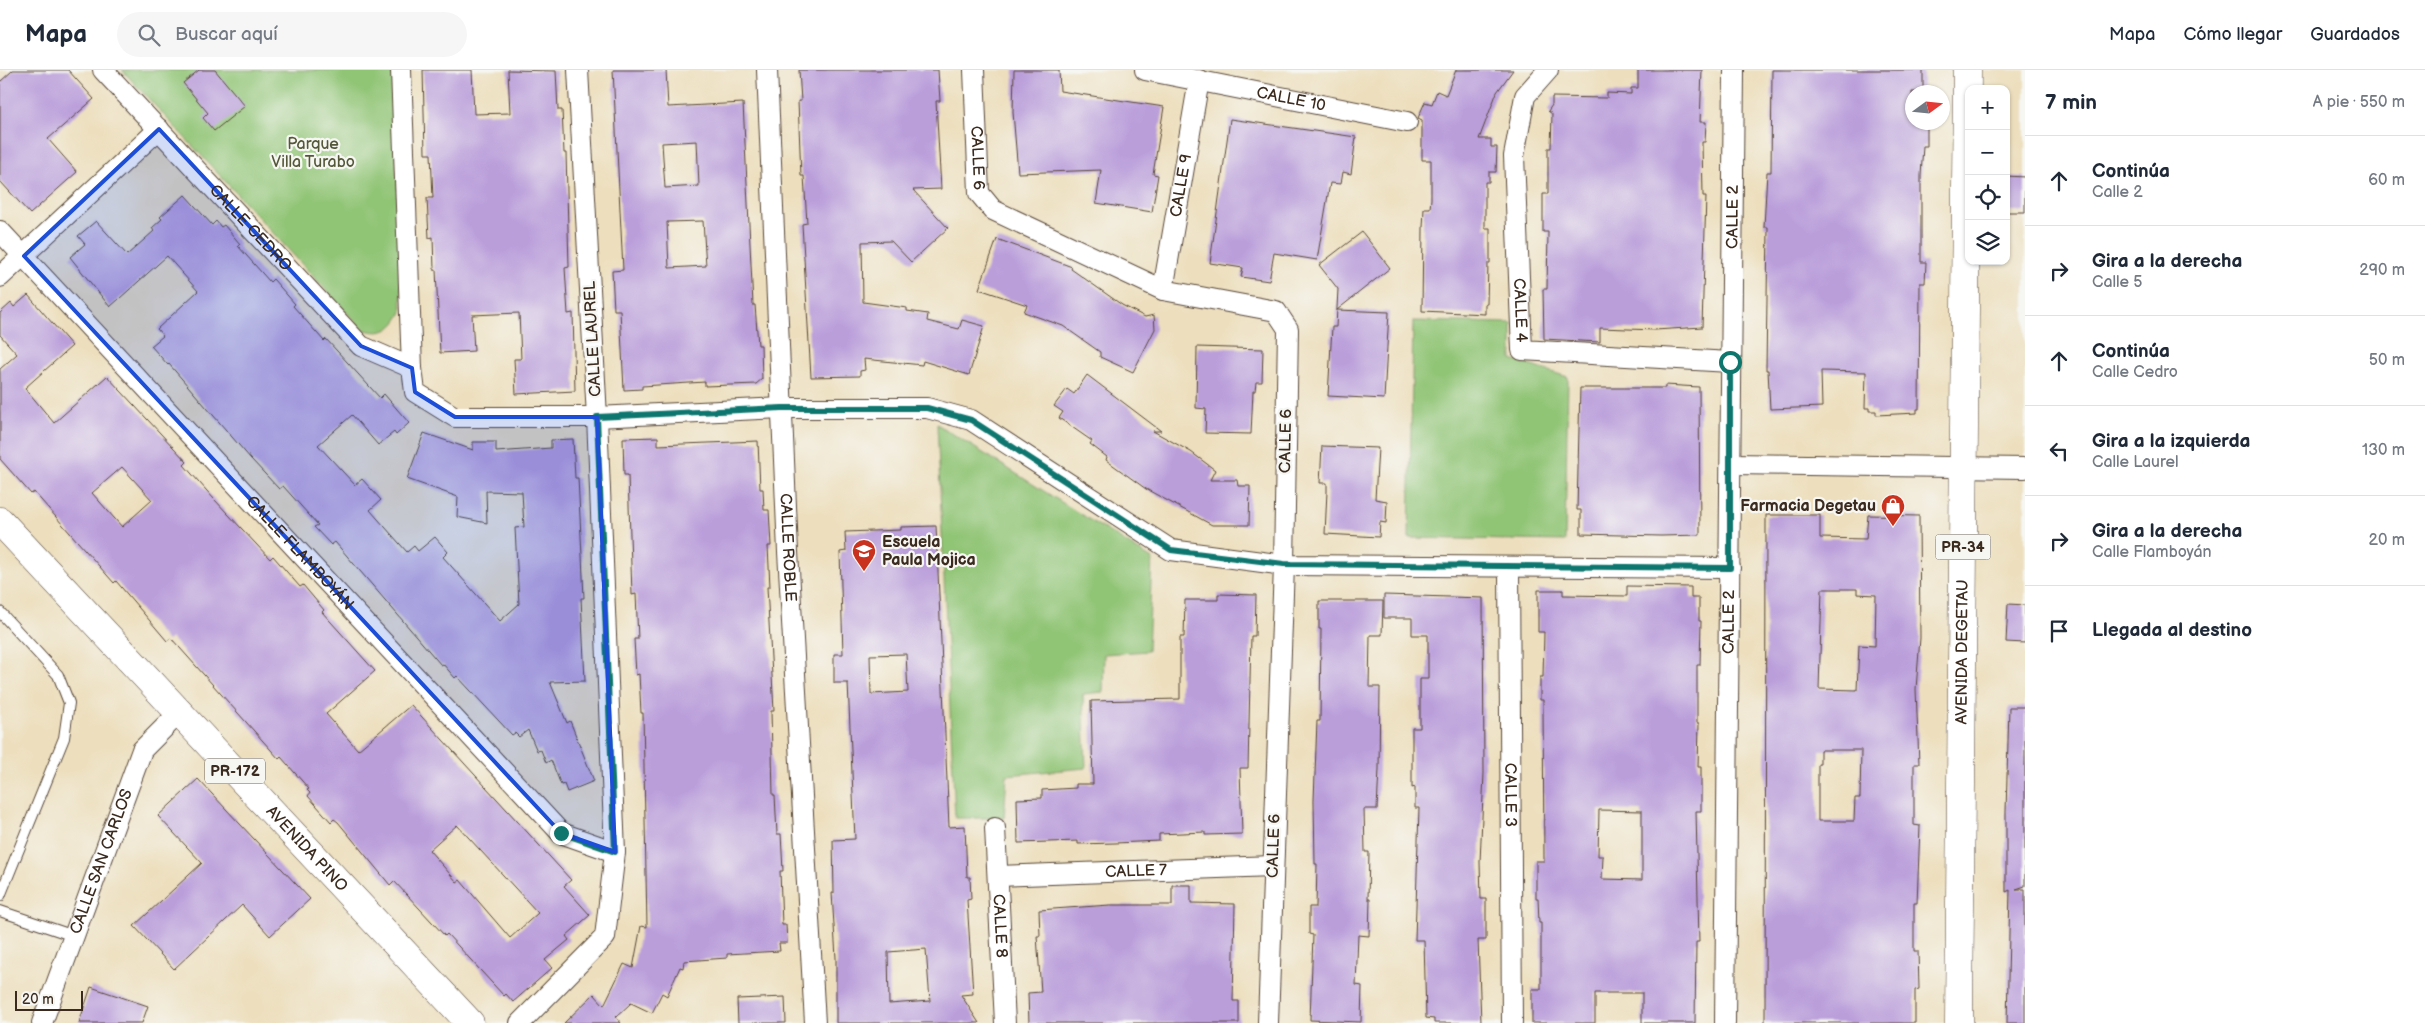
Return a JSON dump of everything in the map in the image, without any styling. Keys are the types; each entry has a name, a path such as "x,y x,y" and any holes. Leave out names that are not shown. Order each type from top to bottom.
{"main road":[{"name":"AVENIDA DEGETAU","path":"1959,1023 1967,70"},
{"name":"AVENIDA PINO","path":"0,521 470,1023"}],"street":[{"name":"CALLE CEDRO","path":"103,70 361,346 412,368"},
{"path":"401,70 412,368 415,392 455,417 597,417 782,408 927,408 971,420 1171,550 1284,564 1730,568"},
{"name":"CALLE LAUREL","path":"520,1023 605,937 615,852 597,417 578,70"},
{"name":"CALLE ROBLE","path":"767,70 782,408 815,1023"},
{"name":"CALLE 6","path":"974,70 979,192 993,210 1163,290 1276,311 1288,329 1284,564 1268,1023"},
{"name":"CALLE 10","path":"1145,70 1407,122"},
{"name":"CALLE 4","path":"1548,70 1524,96 1514,156 1522,350 1730,362"},
{"name":"CALLE 2","path":"1726,1023 1731,464 1730,362 1734,70"},
{"name":"CALLE 9","path":"1163,290 1199,80"},
{"path":"0,277 159,128"},
{"name":"CALLE FLAMBOYÁN","path":"0,231 561,833 615,852"},
{"path":"1731,464 2025,468"},
{"name":"CALLE 3","path":"1509,567 1512,1023"},
{"name":"CALLE SAN CARLOS","path":"42,1023 142,750 180,712"},
{"name":"CALLE 8","path":"995,828 1005,1023"},
{"name":"CALLE 7","path":"998,876 1273,866"}],"lane":[{"path":"0,612 58,675 69,703 64,738 0,896"},
{"path":"0,911 74,936"}],"highlighted area":[{"path":"159,129 361,346 412,368 415,392 455,417 597,417 615,852 561,833 24,256"}],"green space":[{"name":"Parque Villa Turabo","path":"122,70 393,70 402,312 394,323 386,330 376,332 362,329"},
{"path":"1413,321 1512,323 1512,360 1568,377 1565,541 1409,538"},
{"path":"937,424 1152,559 1148,651 1104,654 1103,692 1083,694 1086,768 1007,775 1004,818 955,818"}],"building":[{"path":"13,70 68,70 94,99 48,139 77,172 30,214 0,181 0,82"},
{"path":"199,70 215,70 245,106 214,131 203,118 208,113 183,83"},
{"path":"423,70 472,70 474,114 510,113 508,70 556,71 558,110 562,110 564,153 566,153 569,267 565,268 568,314 573,313 575,391 516,394 514,359 521,359 519,313 472,315 474,351 440,353 433,237 429,238 427,198 433,198 431,154 425,154"},
{"path":"613,70 666,70 668,107 743,103 753,305 755,305 758,345 761,345 762,379 756,384 705,386 705,382 642,386 642,389 624,390 620,310 614,310 612,271 623,270","holes":["697,141 699,186 665,188 662,143","703,221 706,266 669,268 667,222"]},
{"path":"799,70 938,70 940,101 936,101 941,189 913,190 948,228 911,262 891,241 862,242 863,302 907,308 907,311 928,314 927,321 959,329 962,320 984,326 969,375 923,361 922,365 864,359 865,370 860,371 860,376 811,377 802,224 807,223 804,176 801,176 798,101 801,101"},
{"path":"1014,70 1059,70 1060,91 1164,107 1153,174 1158,175 1152,212 1096,203 1101,170 1018,173 1013,112"},
{"path":"1456,70 1513,70 1497,92 1479,139 1491,139 1491,147 1497,147 1496,172 1489,172 1489,182 1485,182 1485,228 1490,228 1490,263 1488,263 1485,314 1422,311 1424,208 1430,208 1431,160 1422,160 1422,120 1418,118 1425,102 1432,104 1437,91 1446,95"},
{"path":"1638,70 1702,70 1700,122 1706,122 1705,142 1702,142 1703,196 1706,196 1702,327 1655,330 1600,328 1600,342 1544,339 1543,289 1547,289 1548,232 1543,232 1543,194 1548,194 1548,148 1551,148 1552,114 1548,111 1552,105 1552,97 1607,98 1607,93 1631,94 1631,88 1638,88"},
{"path":"1772,70 1923,70 1923,85 1905,85 1905,130 1927,130 1927,146 1923,146 1921,176 1921,262 1926,262 1925,283 1920,283 1919,409 1917,409 1917,413 1876,415 1876,411 1869,411 1869,408 1865,408 1866,372 1821,371 1822,407 1770,409 1768,370 1766,370 1768,227 1764,227 1767,172 1771,172"},
{"path":"1230,119 1356,137 1351,174 1343,172 1341,184 1330,183 1317,260 1274,253 1269,281 1241,277 1243,268 1210,263"},
{"path":"2010,176 2025,177 2025,212 2010,212"},
{"path":"185,195 212,225 216,221 221,227 224,225 240,244 238,246 270,282 273,279 295,304 293,306 324,341 326,339 380,398 384,394 409,423 396,435 394,432 378,445 352,415 318,445 355,485 362,479 381,500 370,510 407,552 414,546 418,551 435,537 448,552 443,557 500,621 519,604 515,528 524,527 522,492 486,491 487,523 457,517 458,497 407,479 424,433 473,450 473,442 496,442 496,452 551,448 551,440 573,439 575,478 578,478 582,556 584,598 581,598 585,681 550,682 567,723 570,721 594,781 567,792 564,784 561,785 551,760 546,763 541,750 537,751 528,730 519,737 515,733 512,735 457,676 455,678 443,664 441,665 335,542 331,545 314,527 318,525 283,486 279,489 251,459 169,364 151,346 163,336 157,329 198,291 167,256 110,307 70,257 85,244 78,236 96,221 127,255 154,231 152,228 162,219 160,217"},
{"path":"1362,232 1390,268 1337,310 1389,312 1384,399 1328,396 1332,327 1336,327 1338,289 1319,265"},
{"path":"997,239 1072,267 1071,269 1122,305 1145,317 1154,315 1155,329 1133,372 1100,357 1100,352 1063,326 1024,312 1027,305 979,289"},
{"path":"28,295 72,346 25,388 54,423 107,376 187,462 184,465 270,559 273,556 300,587 303,585 324,610 322,612 375,671 326,714 358,750 411,705 571,880 564,886 590,915 566,936 569,940 545,960 552,968 513,1002 506,994 504,996 447,934 445,936 394,881 390,885 338,822 334,819 331,822 308,796 310,793 307,790 309,789 281,757 279,759 171,638 167,641 116,581 114,583 34,492 31,494 0,459 0,369 17,354 0,335 0,313 11,303 14,307","holes":["122,467 152,500 122,527 92,493","457,825 538,913 510,938 460,880 457,882 429,850"]},
{"path":"1197,347 1263,349 1262,382 1256,382 1255,391 1253,391 1251,434 1205,433 1206,409 1196,408"},
{"path":"1087,375 1161,431 1153,431 1191,452 1215,470 1210,480 1237,480 1238,486 1250,486 1249,525 1212,525 1146,489 1106,460 1107,457 1090,444 1092,441 1059,418 1063,412 1054,406 1067,389 1074,394"},
{"path":"1665,385 1699,387 1700,535 1581,534 1581,510 1577,510 1580,388 1665,388"},
{"path":"658,437 658,445 758,441 760,489 763,489 764,510 769,510 771,546 768,546 770,587 767,587 774,711 771,711 773,795 775,795 777,834 781,834 783,871 780,871 782,925 786,925 787,943 779,943 780,951 727,954 727,958 684,961 683,968 680,967 667,996 662,993 652,1013 631,1003 616,1017 621,1023 564,1023 594,994 604,1005 624,964 633,968 641,926 647,927 643,713 641,713 639,674 636,675 634,639 638,639 636,594 632,595 628,475 624,475 623,438"},
{"path":"1322,446 1378,448 1375,499 1387,501 1386,523 1380,522 1379,537 1325,534 1327,483 1320,483"},
{"path":"1766,515 1820,515 1820,538 1866,539 1868,515 1919,516 1920,638 1916,689 1919,764 1914,764 1914,825 1920,826 1917,903 1914,903 1914,951 1918,951 1919,989 1915,990 1915,1023 1765,1023","holes":["1822,589 1857,589 1857,594 1876,595 1875,646 1859,645 1857,690 1819,689","1820,750 1861,750 1860,798 1855,798 1854,821 1818,821 1818,764 1820,764"]},
{"path":"936,526 949,827 965,826 967,877 970,877 971,899 967,900 973,994 961,995 979,1023 836,1023 836,958 832,893 834,893 833,840 855,839 848,683 834,683 834,654 843,654 840,552 846,551 845,532 901,530 901,527","holes":["906,654 908,692 871,694 870,655","926,949 930,1001 889,1004 888,952"]},
{"path":"1627,586 1691,587 1691,598 1699,598 1699,621 1701,621 1700,665 1697,665 1697,723 1699,723 1698,767 1701,767 1701,811 1696,811 1699,942 1696,942 1695,1023 1642,1023 1642,993 1595,993 1595,1023 1532,1023 1532,989 1541,989 1541,923 1539,923 1538,898 1536,898 1536,861 1544,861 1543,700 1540,700 1540,677 1543,677 1544,632 1538,632 1538,590 1563,590 1563,595 1627,596","holes":["1599,810 1642,811 1642,880 1602,879 1603,856 1598,856"]},
{"path":"1218,594 1256,595 1255,636 1251,636 1248,768 1240,768 1242,834 1205,835 1205,832 1159,834 1159,841 1115,843 1078,844 1078,841 1018,843 1017,799 1042,798 1042,790 1076,788 1076,784 1093,784 1091,701 1180,699 1180,637 1184,637 1185,600 1218,600"},
{"path":"1384,595 1483,598 1484,773 1480,862 1481,899 1486,899 1486,940 1478,940 1481,1023 1434,1023 1434,1019 1426,1018 1424,940 1415,940 1419,808 1415,808 1415,787 1412,788 1412,728 1420,728 1420,679 1428,679 1428,635 1412,635 1412,618 1384,618"},
{"path":"1319,601 1383,601 1382,635 1370,635 1369,687 1380,687 1379,769 1377,809 1364,809 1365,852 1369,852 1368,899 1370,899 1369,936 1358,935 1356,985 1362,986 1361,1022 1310,1020 1313,935 1309,934 1309,907 1316,907 1317,864 1315,864 1314,801 1317,721 1320,721 1321,629 1319,629"},
{"path":"2008,604 2025,605 2025,643 2006,642"},
{"path":"2009,707 2025,707 2025,886 2016,889 2025,889 2025,1023 2007,1023 2010,890 2006,892 2006,812"},
{"path":"198,779 310,899 270,936 242,905 174,969 134,926 202,863 158,816"},
{"path":"1172,885 1191,885 1191,903 1235,904 1233,1001 1239,1001 1239,1023 1029,1023 1028,993 1041,992 1037,936 1040,936 1039,910 1110,905 1172,905"},
{"path":"91,987 148,1006 142,1023 79,1023"},
{"path":"785,997 786,1023 738,1023 737,999"}],"place":[{"name":"Farmacia Degetau","path":"1893,527"},
{"name":"Escuela Paula Mojica","path":"864,572"}],"route":[{"path":"561,833 615,852 597,417 782,408 927,408 971,420 1171,550 1284,564 1730,568 1730,362"}]}
